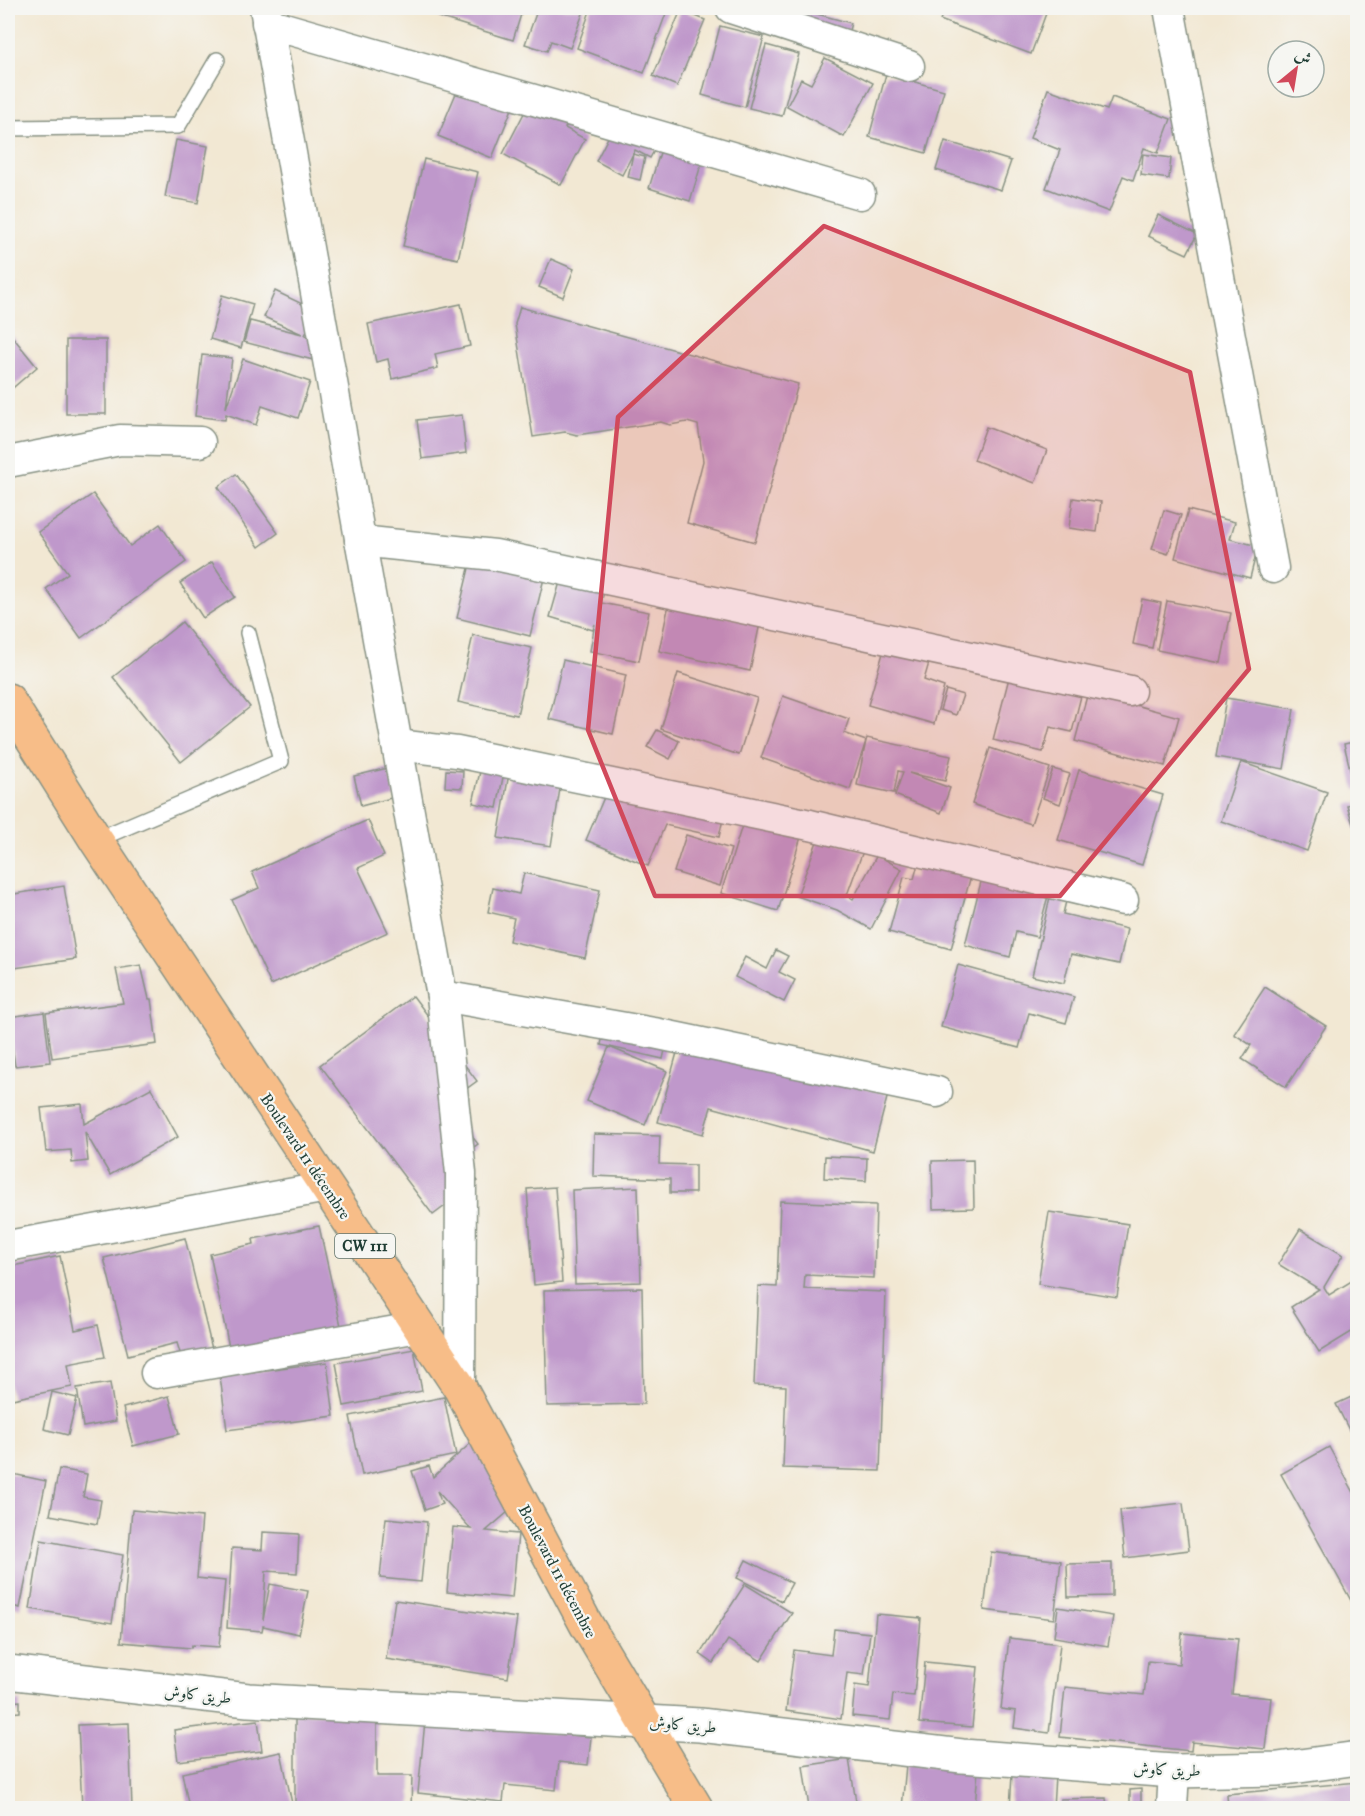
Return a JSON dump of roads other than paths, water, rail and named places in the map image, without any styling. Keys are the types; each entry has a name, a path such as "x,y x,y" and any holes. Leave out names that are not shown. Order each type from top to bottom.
{"main road":[{"name":"Boulevard 11 décembre","path":"8,700 96,840 460,1388 586,1624 696,1809"}],"street":[{"path":"731,8 909,66"},
{"path":"1169,8 1273,568"},
{"path":"460,1388 461,1173 442,996 266,15 860,194"},
{"path":"8,462 120,440 200,442"},
{"path":"360,541 495,555 1130,691"},
{"path":"397,745 457,752 810,825 1123,900"},
{"path":"442,996 654,1033 937,1092"},
{"path":"8,1246 327,1187"},
{"path":"156,1373 419,1328"},
{"name":"طريق كاوش","path":"8,1672 249,1700 700,1725 962,1756 1174,1771 1278,1769 1358,1758"},
{"path":"1172,1809 1174,1771"}],"lane":[{"path":"8,128 178,126 217,60"},
{"path":"96,840 281,761 249,633"}]}
